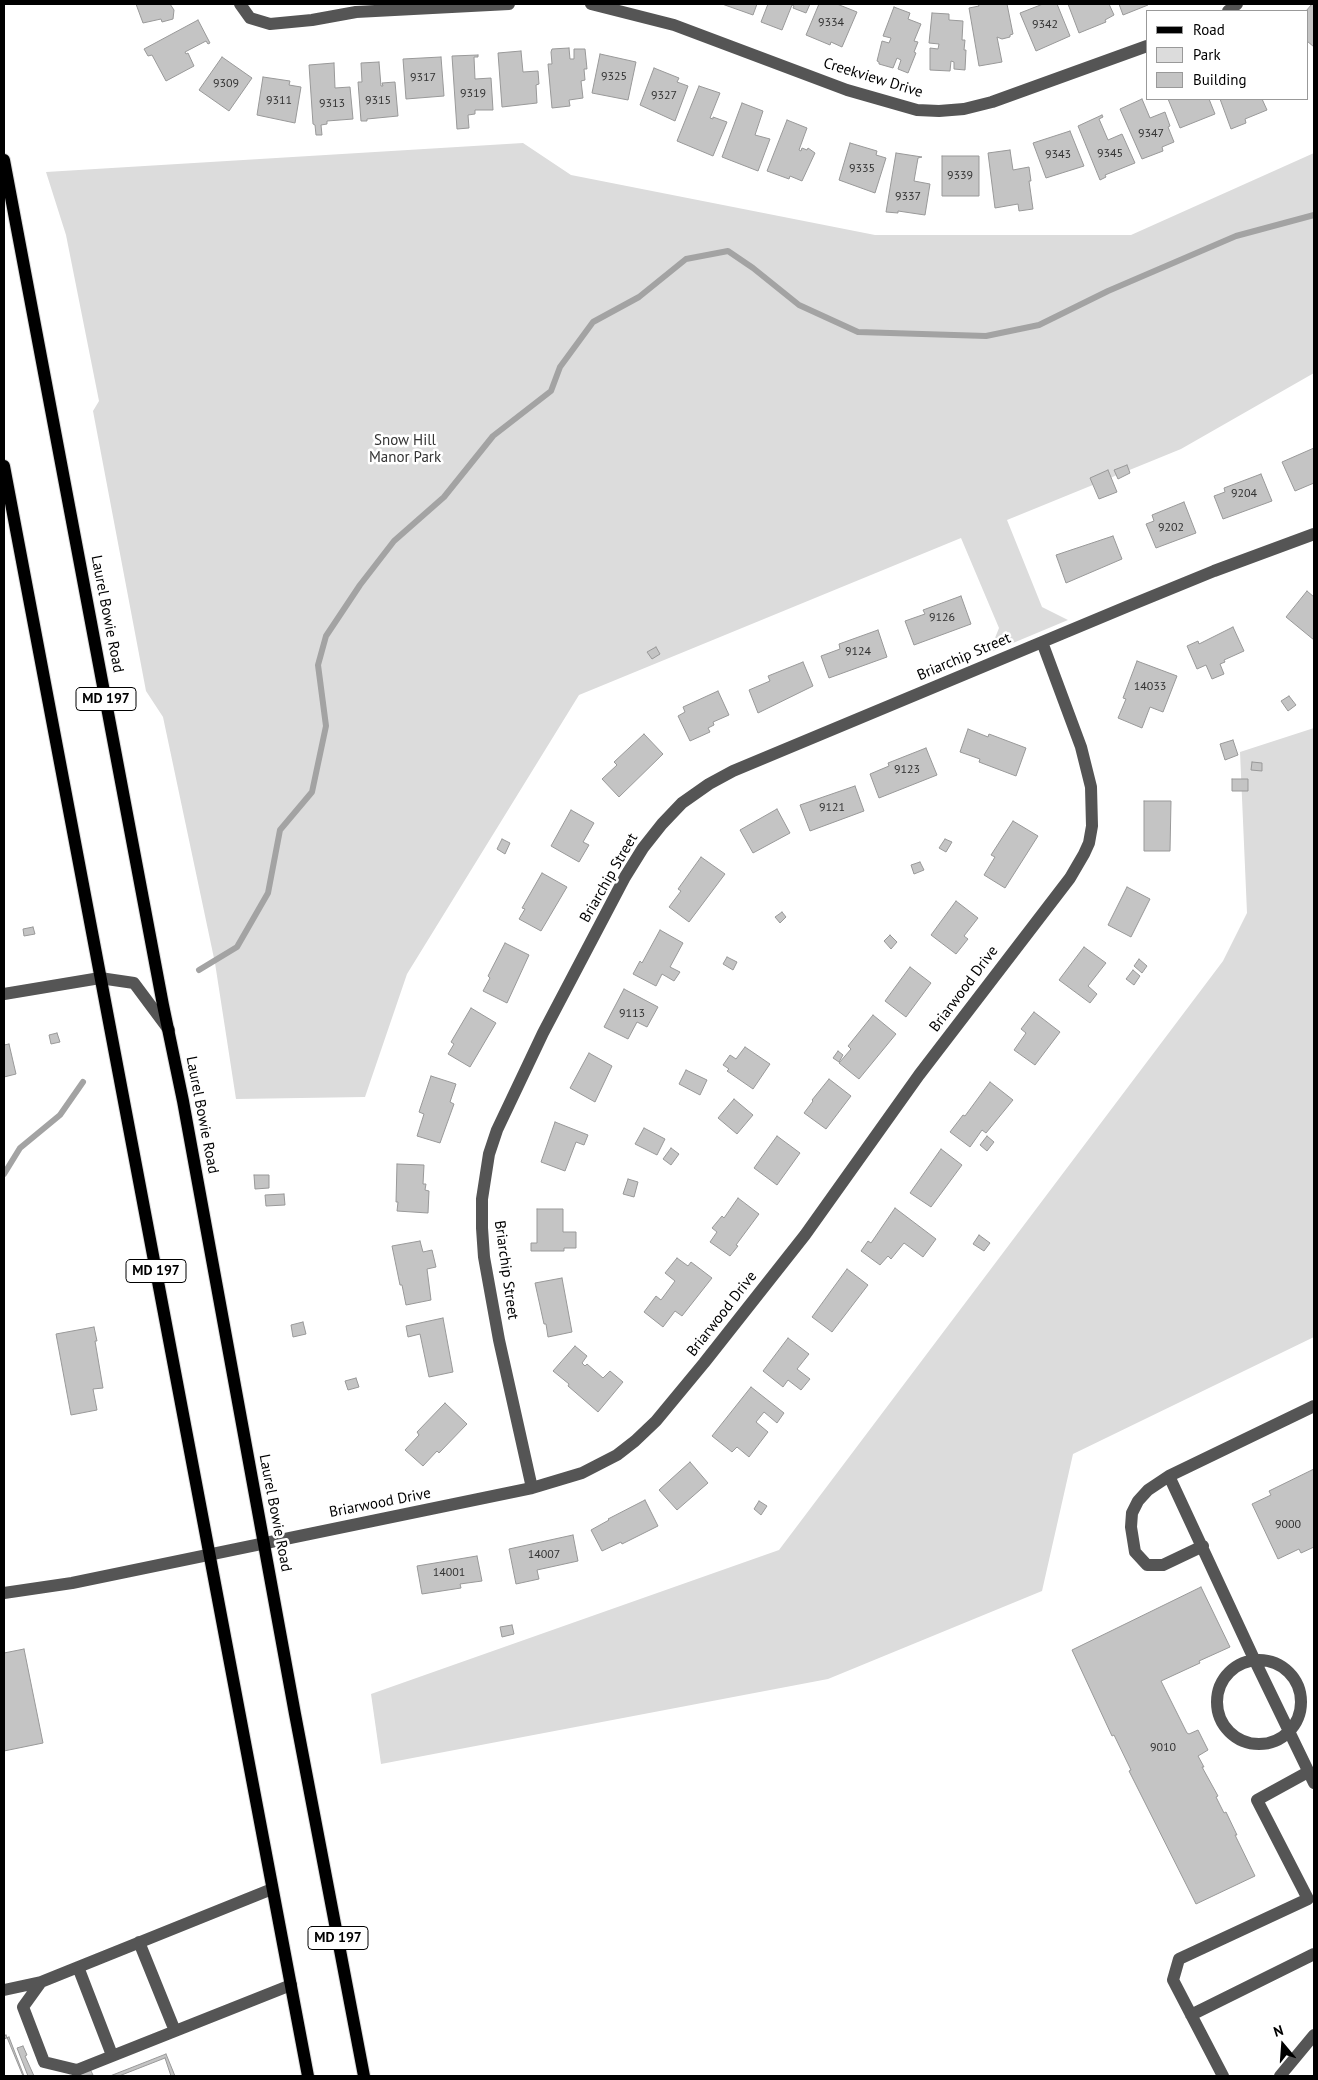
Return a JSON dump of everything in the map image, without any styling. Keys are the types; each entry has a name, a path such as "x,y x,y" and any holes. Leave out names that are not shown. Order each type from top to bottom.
{"main road":[{"name":"Laurel Bowie Road","path":"4,160 169,1030 364,2076"},
{"name":"MD 197","path":"4,466 308,2076"}],"street":[{"path":"240,4 250,18 270,24 312,20 355,8 509,4"},
{"name":"Creekview Drive","path":"591,4 674,25 847,90 917,110 964,109 992,102 1146,46"},
{"name":"Briarchip Street","path":"532,1488 499,1340 484,1257 482,1228 485,1173 497,1130 543,1033 625,877 643,848 662,824 682,803 708,784 733,771 1214,571 1314,534"},
{"name":"Briarwood Drive","path":"4,1593 72,1583 532,1488 565,1479 599,1465 629,1446 656,1421 704,1364 805,1235 919,1075 1079,864 1091,835 1093,815 1091,787 1081,748 1042,642"},
{"path":"4,994 100,978 134,983 169,1030"},
{"path":"1203,1546 1162,1565 1147,1565 1135,1552 1131,1527 1138,1501 1148,1490 1169,1476 1314,1406"},
{"path":"1169,1476 1311,1777 1257,1800 1308,1899 1179,1959 1173,1980 1223,2076"},
{"path":"1255,1661 1272,1662 1284,1668 1294,1678 1299,1690 1301,1703 1299,1717 1290,1731 1282,1738 1269,1743 1255,1744 1242,1740 1230,1732 1222,1721 1218,1708 1218,1694 1223,1681 1233,1670 1245,1663 1255,1661"},
{"path":"4,1990 41,1982 272,1889"},
{"path":"139,1942 175,2031"},
{"path":"1191,2015 1314,1954"},
{"path":"78,1967 112,2056"},
{"path":"41,1982 23,2007 44,2062 77,2070 291,1985"},
{"path":"1280,2076 1314,2035"}],"green space":[{"name":"Snow Hill Manor Park","path":"523,143 571,175 875,235 1131,235 1314,153 1314,373 1181,449 1007,520 1042,607 1068,620 989,653 999,628 961,538 579,695 407,974 365,1097 236,1099 215,963 163,717 146,691 93,411 99,401 66,235 46,172"},
{"path":"1314,728 1314,1337 1073,1454 1042,1591 828,1679 381,1764 371,1694 779,1550 1223,961 1247,913 1240,752"}],"building":[{"path":"136,4 170,4 174,10 173,19 162,22 161,19 143,23"},
{"path":"722,4 757,4 753,15"},
{"path":"768,4 810,4 806,13 793,8 794,6 792,5 782,30 761,22"},
{"path":"819,4 837,4 857,12 842,47 831,42 830,45 806,35"},
{"path":"978,4 1007,4 1013,34 1002,39 997,37 1002,62 979,66 969,8 979,6"},
{"path":"1043,4 1057,4 1070,36 1036,51 1020,13"},
{"path":"1068,4 1109,4 1114,15 1105,20 1106,22 1079,33"},
{"path":"1119,4 1147,4 1148,5 1123,15"},
{"path":"1314,4 1314,47 1308,42 1307,10"},
{"path":"894,7 910,13 908,19 921,24 914,41 918,42 914,52 916,53 908,73 898,69 901,60 897,58 893,68 879,64 877,61 882,41 889,43 891,38 883,36"},
{"path":"932,13 949,14 949,20 963,21 962,40 965,40 964,50 966,50 965,70 954,69 954,62 951,61 950,71 930,70 930,48 938,49 939,44 929,43"},
{"path":"198,20 210,43 208,44 206,41 185,52 186,54 188,53 194,66 166,81 152,55 148,56 144,49"},
{"path":"569,48 570,59 574,59 574,49 585,49 587,69 584,69 585,80 581,81 583,98 569,100 570,106 552,108 548,64 552,64 551,52 552,49"},
{"path":"521,51 523,72 538,71 539,84 536,85 537,103 502,107 498,53"},
{"path":"600,54 636,62 628,100 592,93"},
{"path":"478,55 478,57 474,57 475,79 491,78 493,110 475,110 475,114 468,115 469,128 457,129 452,56"},
{"path":"222,57 252,78 229,111 199,90"},
{"path":"441,57 444,96 406,99 403,59"},
{"path":"379,62 381,86 383,86 382,83 395,82 398,116 361,121 358,82 362,82 361,63"},
{"path":"334,63 335,88 350,87 353,119 327,121 327,124 321,125 322,135 316,135 315,125 313,124 309,65"},
{"path":"654,68 679,78 677,82 688,86 675,121 640,105"},
{"path":"263,77 290,81 289,85 301,87 295,123 257,115"},
{"path":"699,86 720,93 710,118 713,119 713,117 727,122 713,156 677,141"},
{"path":"1142,99 1150,118 1165,112 1174,142 1162,147 1163,151 1142,159 1120,109"},
{"path":"1168,100 1209,100 1215,114 1180,128"},
{"path":"1220,100 1262,100 1267,110 1245,119 1246,123 1231,129"},
{"path":"742,103 763,111 755,135 770,139 758,171 722,157"},
{"path":"1102,115 1103,117 1099,119 1108,140 1122,134 1135,163 1105,175 1106,177 1100,180 1078,126"},
{"path":"787,120 807,128 799,150 801,151 802,148 807,150 808,148 815,153 802,181 790,176 789,179 767,171"},
{"path":"1070,131 1084,166 1046,178 1033,143"},
{"path":"850,143 877,151 876,155 886,158 875,193 839,180"},
{"path":"1010,150 1013,170 1029,167 1033,209 1019,211 1018,204 995,208 988,153"},
{"path":"896,153 922,157 918,158 914,181 930,184 925,215 898,211 898,213 886,212"},
{"path":"942,156 979,156 979,196 942,196"},
{"path":"1314,448 1314,483 1295,491 1282,462"},
{"path":"1127,465 1130,473 1118,479 1114,470"},
{"path":"1108,470 1117,492 1099,499 1090,478"},
{"path":"1261,474 1272,501 1223,519 1214,496 1225,492 1224,488"},
{"path":"1184,502 1196,533 1156,548 1146,524 1154,521 1152,515"},
{"path":"1113,536 1122,559 1066,583 1056,555"},
{"path":"1307,591 1314,597 1314,640 1286,617"},
{"path":"961,596 971,624 914,645 905,621 925,614 923,610"},
{"path":"1233,627 1244,651 1224,660 1225,662 1220,664 1224,674 1212,679 1206,665 1197,669 1187,646 1198,641 1199,644"},
{"path":"878,630 887,657 829,678 821,656 840,649 839,644"},
{"path":"656,647 660,654 652,659 647,652"},
{"path":"1137,661 1177,676 1163,712 1150,707 1142,728 1118,718 1126,699 1123,698"},
{"path":"803,662 813,686 758,713 749,690 770,681 768,676"},
{"path":"718,691 729,715 713,722 714,725 708,728 710,732 690,741 678,716 685,712 683,707"},
{"path":"1289,696 1296,705 1288,711 1281,701"},
{"path":"968,729 988,737 989,734 1026,748 1016,776 979,762 980,759 960,752"},
{"path":"644,734 663,754 619,797 602,779 617,765 614,762"},
{"path":"1233,740 1238,755 1225,760 1220,744"},
{"path":"926,748 937,775 879,798 870,774 889,766 888,763"},
{"path":"1252,762 1262,763 1262,771 1251,770"},
{"path":"1232,779 1248,779 1248,791 1232,791"},
{"path":"855,786 864,811 810,831 800,805"},
{"path":"1144,801 1171,801 1170,851 1144,851"},
{"path":"777,809 790,833 753,853 740,830"},
{"path":"571,810 594,823 583,842 589,845 579,862 551,846"},
{"path":"1013,821 1038,836 1005,888 984,875 995,857 991,855"},
{"path":"502,839 510,843 505,854 497,849"},
{"path":"945,839 952,842 946,852 939,848"},
{"path":"701,857 725,874 689,922 669,907 681,891 678,889"},
{"path":"920,862 924,870 914,874 911,865"},
{"path":"542,873 567,887 541,931 519,919 525,909 522,908"},
{"path":"1127,887 1150,899 1131,937 1108,925"},
{"path":"956,901 978,918 964,936 968,939 956,954 931,935"},
{"path":"782,912 786,917 780,923 775,917"},
{"path":"33,927 35,934 24,936 23,929"},
{"path":"660,930 683,943 670,967 680,972 674,981 662,974 656,986 633,974 640,961 642,963"},
{"path":"890,935 897,942 891,949 884,941"},
{"path":"505,943 529,955 507,1003 483,991 490,978 488,976"},
{"path":"1084,947 1106,963 1088,986 1097,994 1090,1003 1059,980"},
{"path":"727,957 737,962 733,970 723,964"},
{"path":"1139,959 1147,966 1142,973 1134,966"},
{"path":"910,967 931,983 906,1017 885,1001"},
{"path":"1133,970 1140,976 1134,985 1126,979"},
{"path":"624,989 658,1007 647,1027 637,1022 628,1039 604,1027"},
{"path":"471,1008 496,1023 470,1067 448,1054 454,1044 451,1042"},
{"path":"1034,1012 1060,1032 1035,1065 1014,1050 1026,1033 1021,1029"},
{"path":"873,1015 896,1034 859,1079 839,1063 851,1049 848,1046"},
{"path":"57,1033 60,1042 51,1044 49,1035"},
{"path":"9,1044 16,1074 4,1077 4,1045"},
{"path":"745,1047 770,1064 753,1089 727,1071 729,1069 723,1065 730,1055 736,1059"},
{"path":"838,1051 843,1055 839,1062 833,1058"},
{"path":"589,1053 612,1066 595,1102 570,1088"},
{"path":"686,1070 707,1080 700,1095 679,1084"},
{"path":"431,1076 456,1084 450,1102 454,1104 440,1143 417,1136 424,1114 419,1112"},
{"path":"829,1079 851,1096 826,1129 804,1113"},
{"path":"990,1082 1013,1100 986,1133 982,1130 970,1147 950,1132 963,1115 965,1116"},
{"path":"734,1099 753,1115 737,1134 718,1118"},
{"path":"555,1122 588,1135 584,1145 576,1142 565,1171 541,1162"},
{"path":"644,1128 665,1139 657,1155 635,1144"},
{"path":"777,1136 800,1153 777,1185 754,1168"},
{"path":"987,1136 994,1142 987,1151 980,1145"},
{"path":"671,1148 679,1154 671,1165 663,1159"},
{"path":"941,1149 962,1165 931,1207 910,1193"},
{"path":"397,1164 424,1165 423,1184 426,1184 425,1190 429,1191 428,1213 397,1211"},
{"path":"254,1175 269,1175 269,1188 255,1189"},
{"path":"628,1179 638,1182 634,1197 623,1194"},
{"path":"284,1194 285,1205 266,1206 265,1195"},
{"path":"738,1198 759,1214 730,1256 710,1242 717,1232 712,1228 722,1216 724,1218"},
{"path":"895,1208 936,1239 923,1257 904,1243 891,1259 888,1256 880,1265 861,1251 868,1241 871,1243"},
{"path":"537,1209 563,1209 563,1232 576,1232 576,1248 564,1248 564,1251 531,1251 531,1243 537,1243"},
{"path":"979,1235 990,1243 984,1251 973,1244"},
{"path":"420,1241 423,1252 432,1250 436,1267 427,1269 431,1300 406,1305 392,1246"},
{"path":"677,1258 688,1266 691,1262 712,1278 682,1316 675,1311 663,1327 644,1312 656,1296 661,1300 675,1281 665,1273"},
{"path":"847,1269 868,1285 832,1332 812,1317"},
{"path":"562,1278 572,1332 548,1337 535,1283"},
{"path":"443,1318 453,1372 429,1377 420,1334 408,1337 406,1326"},
{"path":"303,1322 306,1334 293,1337 291,1325"},
{"path":"94,1327 103,1388 93,1389 97,1410 71,1415 56,1334"},
{"path":"788,1338 809,1354 797,1369 810,1379 801,1390 788,1380 783,1387 763,1371"},
{"path":"575,1346 587,1356 582,1363 585,1366 587,1364 603,1378 610,1371 623,1382 598,1412 553,1371"},
{"path":"356,1378 359,1387 348,1390 345,1381"},
{"path":"751,1387 784,1413 777,1423 764,1412 756,1422 768,1432 749,1457 737,1447 732,1452 712,1436"},
{"path":"445,1403 467,1424 439,1453 437,1451 423,1466 405,1450 419,1435 417,1432"},
{"path":"690,1462 708,1483 677,1510 659,1490"},
{"path":"1314,1469 1314,1547 1301,1553 1299,1549 1278,1559 1252,1504 1271,1495 1269,1491"},
{"path":"645,1500 658,1526 622,1544 621,1542 602,1551 591,1530"},
{"path":"759,1501 767,1506 761,1515 754,1509"},
{"path":"573,1535 578,1561 537,1570 539,1579 516,1584 509,1549"},
{"path":"477,1556 482,1581 460,1584 461,1588 422,1594 417,1566"},
{"path":"1201,1587 1230,1647 1161,1681 1187,1733 1198,1730 1208,1750 1198,1756 1204,1767 1202,1767 1218,1796 1216,1797 1224,1813 1226,1812 1255,1876 1196,1904 1129,1771 1131,1770 1114,1735 1112,1736 1072,1650"},
{"path":"512,1625 514,1634 502,1637 500,1627"},
{"path":"24,1649 43,1743 4,1751 4,1653"},
{"path":"6,2035 23,2076 4,2076 4,2036"},
{"path":"9,2037 24,2076 4,2076 4,2039"},
{"path":"23,2046 27,2055 25,2056 34,2076 28,2076 17,2048"},
{"path":"166,2054 175,2076 110,2076"},
{"path":"165,2058 171,2076 119,2076"},
{"path":"90,2069 93,2075 76,2076 83,2073"}],"waterway":[{"path":"199,970 237,947 268,893 280,830 312,792 326,726 318,665 326,636 360,585 394,541 444,497 493,436 551,391 560,367 593,322 639,297 686,259 728,251 753,268 799,305 858,332 986,336 1039,325 1108,291 1236,236 1314,215"},
{"path":"4,1174 20,1148 60,1115 83,1082"}]}
